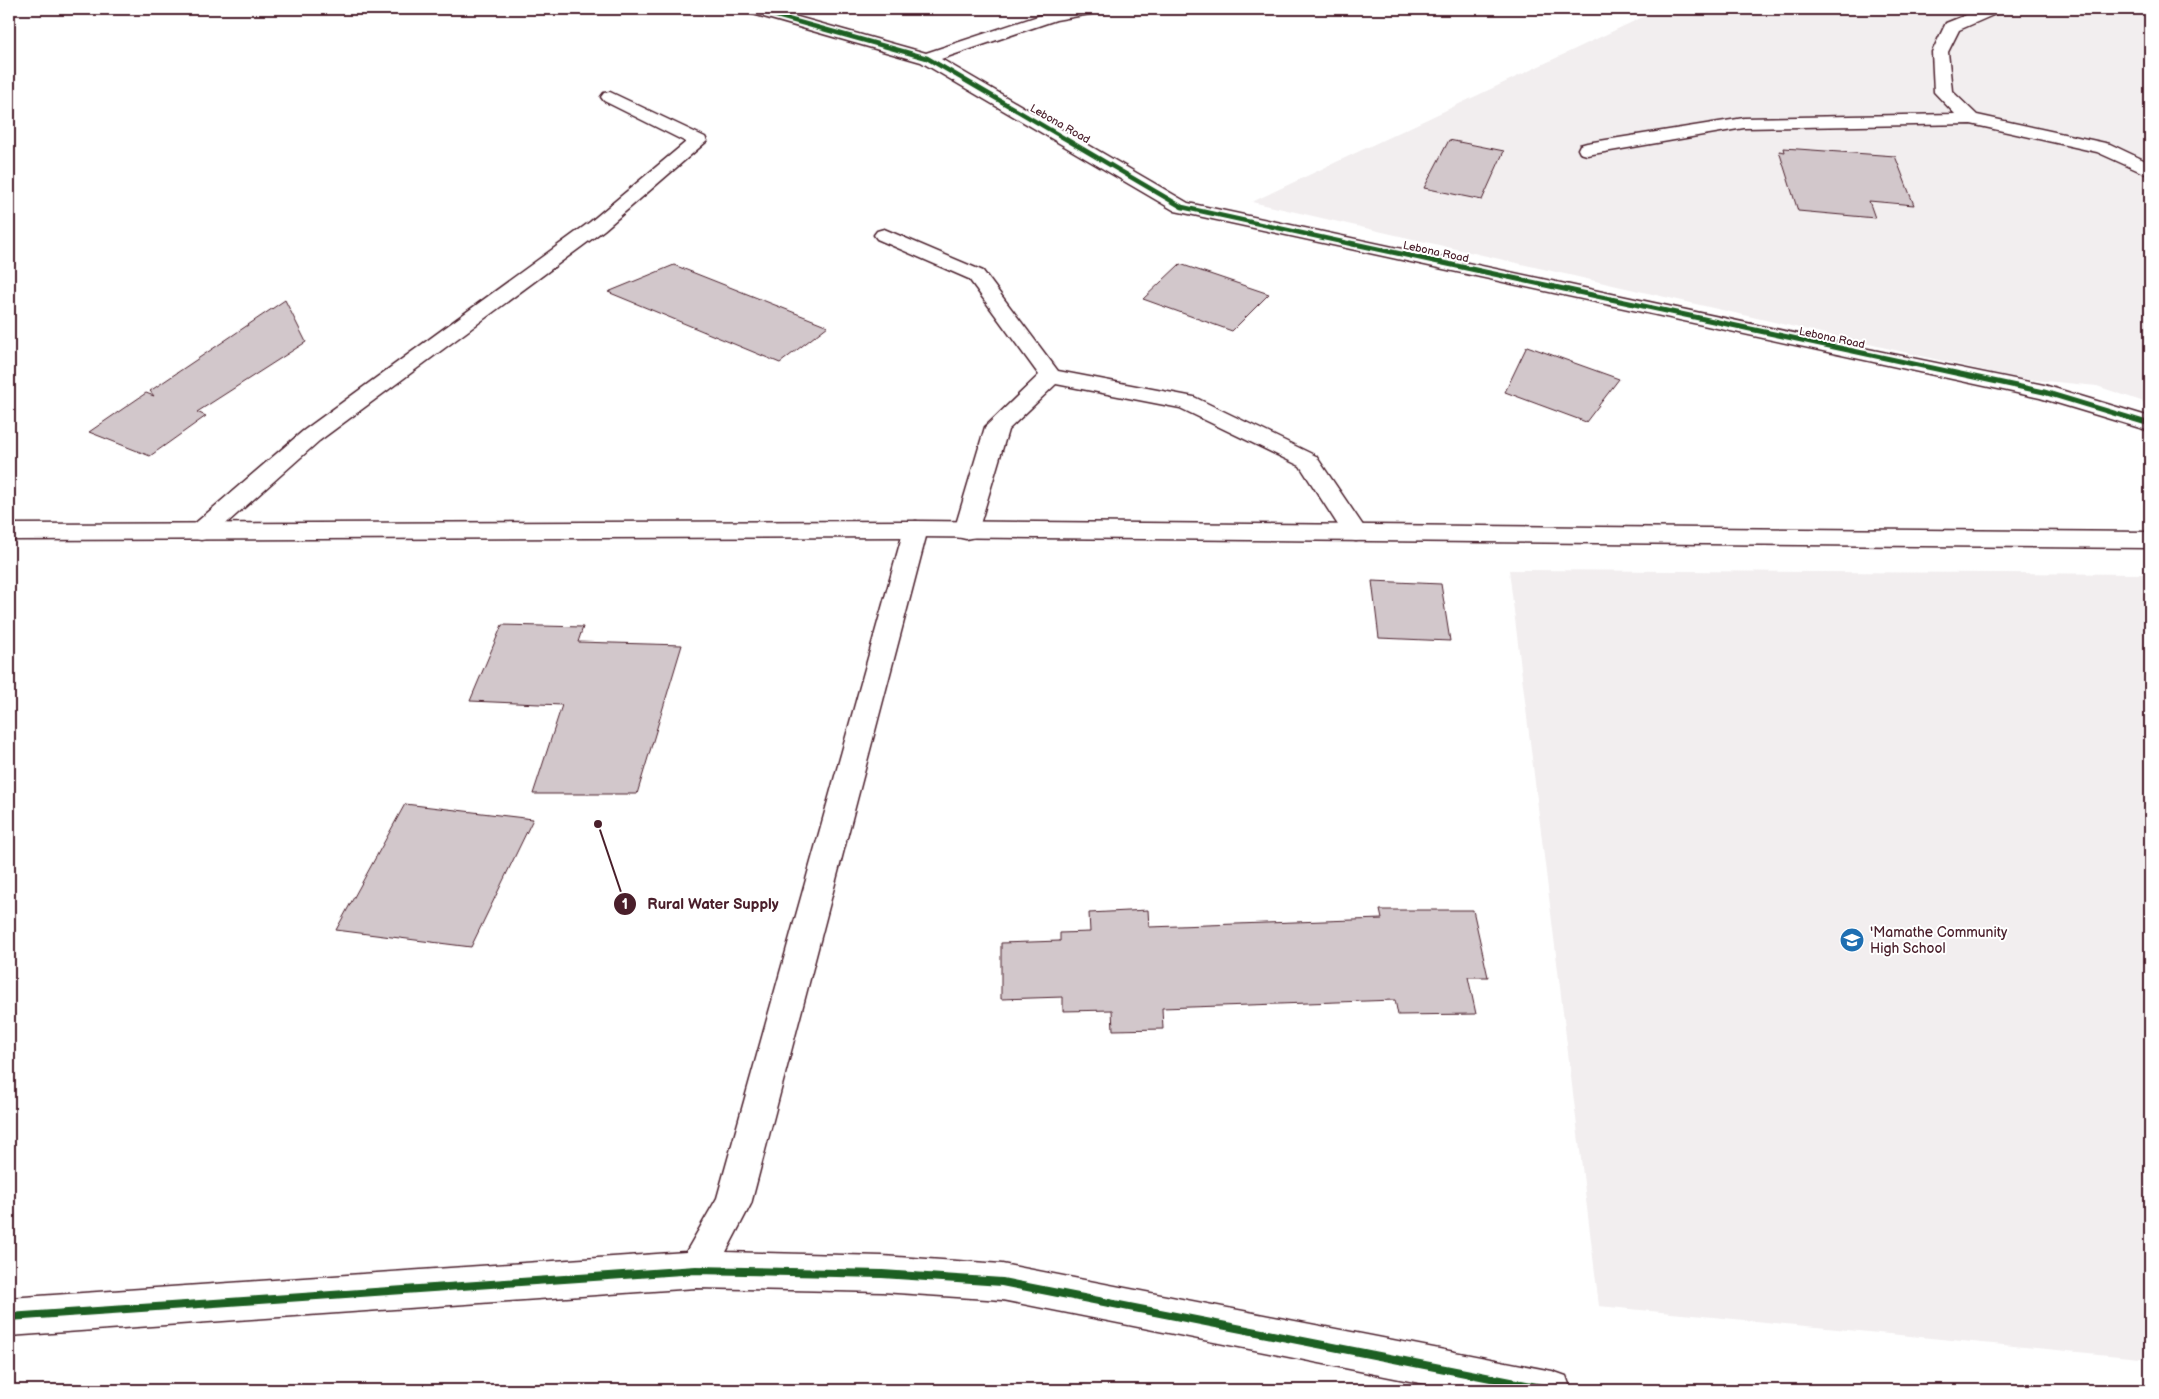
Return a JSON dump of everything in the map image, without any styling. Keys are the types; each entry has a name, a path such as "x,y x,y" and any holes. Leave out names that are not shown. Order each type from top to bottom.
{"street":[{"name":"Lebona Road","path":"752,9 927,58 1182,206 1868,356 2044,392 2150,424"},
{"path":"927,58 1052,16 1095,9"},
{"path":"1971,119 1943,92 1940,52 1952,27 1994,9"},
{"path":"201,532 311,436 597,226 698,141 610,97"},
{"path":"1587,149 1744,123 1971,119 2103,148 2150,170"},
{"path":"884,235 976,275 1008,321 1051,376 1186,402 1308,461 1356,533"},
{"path":"966,531 997,427 1051,376"},
{"path":"696,1270 733,1204 916,529"},
{"path":"9,532 916,529 966,531 2150,540"},
{"path":"9,1318 696,1270 882,1274 1002,1282 1552,1390"}],"shaded area":[{"path":"1674,9 2150,9 2150,404 2097,386 2017,378 1252,202 1645,16"},
{"name":"'Mamathe Community High School","path":"1509,570 2150,574 2150,1359 1599,1306"}],"building":[{"path":"1449,140 1504,151 1482,200 1424,188"},
{"path":"1784,148 1895,156 1914,205 1869,201 1875,218 1798,211 1779,151 1785,152"},
{"path":"1180,264 1269,294 1232,331 1143,299"},
{"path":"674,265 828,326 780,363 608,292"},
{"path":"285,300 306,342 197,412 206,416 150,456 89,432 146,393 154,396 150,391"},
{"path":"1527,346 1619,379 1586,422 1505,392"},
{"path":"1372,581 1441,584 1450,641 1379,638"},
{"path":"502,625 583,627 578,642 682,645 637,794 533,794 562,705 470,701"},
{"path":"405,804 533,819 471,947 336,930"},
{"path":"1148,910 1149,927 1382,919 1380,910 1473,910 1488,977 1468,977 1476,1014 1398,1015 1395,1000 1162,1008 1163,1029 1113,1030 1112,1010 1063,1011 1063,997 1001,999 1001,943 1060,941 1060,933 1090,932 1089,913"}],"cycle path":[{"path":"752,9 927,58 1182,207 1868,356 2044,392 2150,424"},
{"path":"9,1317 696,1270 882,1274 1002,1282 1552,1390"}],"place":[{"name":"Rural Water Supply","path":"598,824"},
{"name":"'Mamathe Community High School","path":"1852,940"}]}
